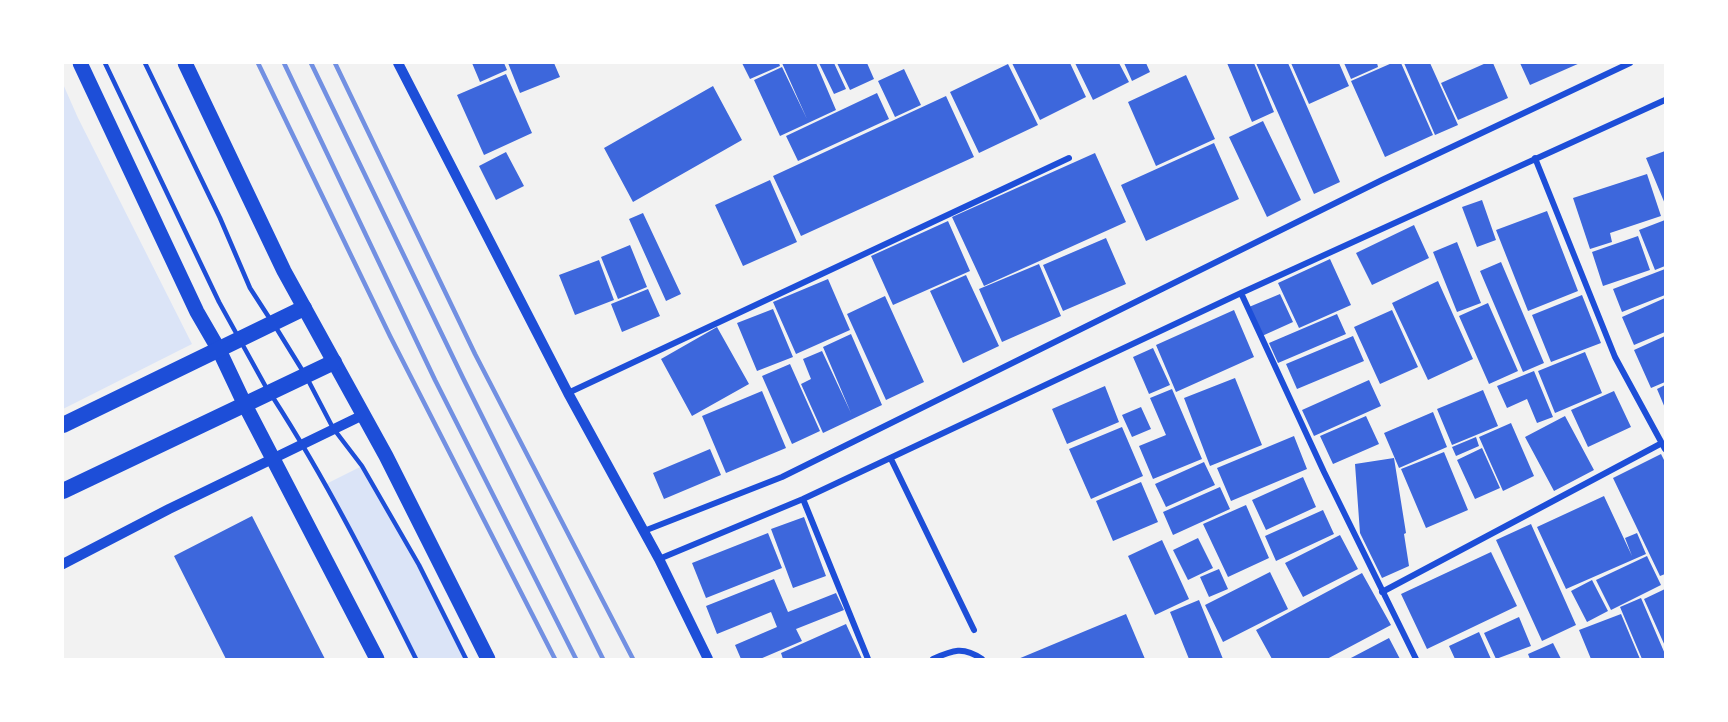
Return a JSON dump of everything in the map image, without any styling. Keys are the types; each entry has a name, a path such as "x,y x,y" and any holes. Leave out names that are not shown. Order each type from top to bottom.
{"highway":[{"path":"63,426 304,308"},
{"path":"63,491 334,362"}],"main road":[{"path":"80,63 197,312 219,350 245,405 377,659"},
{"path":"185,63 284,271 363,415 488,659"}],"street":[{"path":"398,63 568,393 659,559 708,659"},
{"path":"644,531 782,477 1382,180 1630,63"},
{"path":"659,559 891,459 1241,293 1665,99"},
{"path":"568,393 1069,158"},
{"path":"1382,592 1663,446 1616,357 1535,158"},
{"path":"1241,293 1416,659"},
{"path":"63,564 169,509 363,415"},
{"path":"891,459 974,630"},
{"path":"802,499 868,659"},
{"path":"933,659 951,651 963,650 974,653 982,659"}],"lane":[{"path":"105,63 219,302 269,393 303,444 338,506 416,659"},
{"path":"145,63 220,218 250,288 324,406 333,428 362,466 414,555 466,659"}],"shaded area":[{"path":"63,84 192,344 63,409"},
{"path":"362,466 419,565 466,659 416,659 326,484"}],"building":[{"path":"472,63 504,63 507,70 480,82"},
{"path":"508,63 554,63 560,77 520,93"},
{"path":"742,63 779,63 780,66 750,79"},
{"path":"782,63 816,63 836,110 780,136 754,80 782,67 807,119"},
{"path":"819,63 834,63 846,89 834,94"},
{"path":"837,63 867,63 874,79 850,90"},
{"path":"1012,63 1070,63 1086,97 1040,120"},
{"path":"1075,63 1119,63 1129,82 1093,100"},
{"path":"1124,63 1146,63 1150,72 1132,81"},
{"path":"1227,63 1254,63 1274,112 1252,122"},
{"path":"1256,63 1288,63 1340,182 1314,194"},
{"path":"1291,63 1339,63 1349,86 1309,104"},
{"path":"1344,63 1377,63 1378,67 1351,79"},
{"path":"1392,63 1401,63 1433,135 1385,157 1351,81"},
{"path":"1404,63 1430,63 1458,125 1435,135"},
{"path":"1486,63 1493,63 1508,98 1458,120 1441,83"},
{"path":"1520,63 1580,63 1530,85"},
{"path":"1008,64 1038,125 979,153 950,92"},
{"path":"904,69 921,105 895,117 878,81"},
{"path":"506,74 532,133 484,155 457,95"},
{"path":"1186,75 1215,139 1156,166 1128,102"},
{"path":"713,86 742,140 633,202 604,148"},
{"path":"877,93 889,119 798,161 786,136"},
{"path":"946,96 974,157 801,236 773,176"},
{"path":"1263,121 1301,200 1267,217 1229,137"},
{"path":"1214,143 1239,199 1146,241 1121,185"},
{"path":"1665,151 1665,204 1646,158"},
{"path":"506,152 524,186 496,200 479,166"},
{"path":"1095,153 1126,222 984,286 952,217"},
{"path":"1647,174 1661,216 1610,233 1612,242 1590,249 1573,198"},
{"path":"770,180 797,242 743,266 715,205"},
{"path":"1482,200 1496,240 1477,247 1462,207"},
{"path":"1547,211 1578,291 1528,311 1496,230"},
{"path":"643,213 681,294 666,301 629,219"},
{"path":"1665,220 1665,266 1655,270 1639,230"},
{"path":"948,221 970,271 893,305 871,256"},
{"path":"1414,225 1429,258 1372,285 1356,253"},
{"path":"1638,236 1650,270 1603,286 1592,252"},
{"path":"1106,238 1126,284 1063,311 1043,265"},
{"path":"1457,242 1481,303 1457,312 1433,252"},
{"path":"630,245 647,287 618,299 601,257"},
{"path":"1330,259 1351,305 1299,328 1278,283"},
{"path":"599,260 614,300 575,315 559,275"},
{"path":"1501,262 1544,363 1523,372 1480,271"},
{"path":"1039,264 1061,316 1002,342 979,289"},
{"path":"1665,269 1665,295 1622,312 1613,289"},
{"path":"966,275 999,346 963,363 930,291"},
{"path":"828,279 850,330 796,354 773,302"},
{"path":"1438,281 1473,359 1428,380 1392,303"},
{"path":"648,289 660,316 622,332 611,304"},
{"path":"1280,294 1293,322 1262,336 1249,307"},
{"path":"1582,295 1601,343 1551,362 1532,315"},
{"path":"885,296 924,382 886,400 847,314"},
{"path":"1665,298 1665,332 1634,345 1622,317"},
{"path":"1488,303 1518,371 1489,384 1459,316"},
{"path":"773,309 793,357 757,371 737,323"},
{"path":"1234,310 1254,357 1176,392 1156,345"},
{"path":"1392,310 1418,367 1380,384 1354,327"},
{"path":"1337,314 1346,334 1278,363 1269,343"},
{"path":"717,327 749,384 692,416 661,359"},
{"path":"851,334 882,405 823,433 801,384 811,379 803,359 822,351 851,413 823,347"},
{"path":"1353,336 1364,361 1297,389 1286,364"},
{"path":"1665,336 1665,382 1651,388 1634,350"},
{"path":"1153,348 1170,385 1149,394 1133,357"},
{"path":"1585,352 1602,393 1555,413 1538,371"},
{"path":"790,364 820,431 792,444 762,376"},
{"path":"1534,371 1553,417 1537,423 1527,399 1507,408 1497,386"},
{"path":"1235,378 1262,445 1210,466 1184,398"},
{"path":"1369,380 1381,406 1314,436 1302,410"},
{"path":"1665,385 1665,408 1657,389"},
{"path":"1105,386 1119,422 1067,444 1052,409"},
{"path":"1172,389 1202,459 1153,479 1139,446 1166,435 1150,398"},
{"path":"1483,390 1498,426 1452,445 1437,409"},
{"path":"762,391 786,448 726,473 702,416"},
{"path":"1614,391 1631,427 1588,447 1571,410"},
{"path":"1141,407 1151,429 1132,437 1122,415"},
{"path":"1433,412 1447,447 1399,468 1384,433"},
{"path":"1366,416 1379,444 1333,464 1320,436"},
{"path":"1565,416 1594,470 1554,491 1525,437"},
{"path":"1511,423 1534,476 1503,491 1479,437"},
{"path":"1122,427 1143,476 1091,499 1069,449"},
{"path":"1294,436 1307,469 1231,501 1217,468"},
{"path":"1476,437 1479,446 1456,456 1452,447"},
{"path":"1482,448 1500,488 1475,499 1457,460"},
{"path":"710,449 721,475 664,499 653,473"},
{"path":"1444,452 1468,510 1426,528 1401,469"},
{"path":"1661,454 1665,462 1665,574 1660,576 1613,478"},
{"path":"1394,458 1409,566 1382,578 1360,533 1355,464"},
{"path":"1204,462 1215,485 1166,507 1155,484"},
{"path":"1303,477 1316,507 1266,530 1252,500"},
{"path":"1141,482 1158,522 1113,541 1096,501"},
{"path":"1220,487 1230,509 1173,535 1163,512"},
{"path":"1604,496 1632,556 1625,538 1637,533 1646,554 1566,589 1537,527"},
{"path":"1246,505 1269,558 1228,577 1203,524"},
{"path":"1323,510 1334,534 1276,561 1265,536"},
{"path":"252,516 325,659 226,659 174,556"},
{"path":"804,517 826,576 793,588 771,529"},
{"path":"1531,524 1576,625 1542,641 1496,540"},
{"path":"768,533 782,568 706,598 692,563"},
{"path":"1340,535 1358,569 1303,597 1285,563"},
{"path":"1198,538 1213,568 1188,580 1173,550"},
{"path":"1162,540 1189,599 1155,615 1128,556"},
{"path":"1491,552 1517,606 1427,649 1401,594"},
{"path":"1647,556 1661,585 1611,610 1596,580"},
{"path":"1219,569 1228,589 1209,597 1200,577"},
{"path":"1270,572 1288,609 1223,642 1205,605"},
{"path":"1362,573 1391,625 1327,659 1272,659 1256,630"},
{"path":"774,579 788,612 836,593 844,610 796,629 802,641 760,659 741,659 735,645 777,627 771,612 717,634 706,606"},
{"path":"1592,580 1608,611 1587,622 1571,591"},
{"path":"1665,589 1665,646 1644,599"},
{"path":"1641,598 1665,654 1665,659 1642,659 1620,607"},
{"path":"1199,600 1223,659 1189,659 1170,612"},
{"path":"1126,614 1145,659 1018,659"},
{"path":"1621,614 1640,659 1591,659 1579,630"},
{"path":"1519,617 1531,646 1496,659 1484,633"},
{"path":"846,624 862,659 783,659 781,653"},
{"path":"1479,632 1491,659 1455,659 1449,646"},
{"path":"1389,638 1400,659 1349,659"},
{"path":"1553,643 1561,659 1530,659 1528,654"}],"railway":[{"path":"258,63 390,336 555,659"},
{"path":"284,63 435,380 576,659"},
{"path":"311,63 463,378 603,659"},
{"path":"335,63 475,354 633,659"}]}
